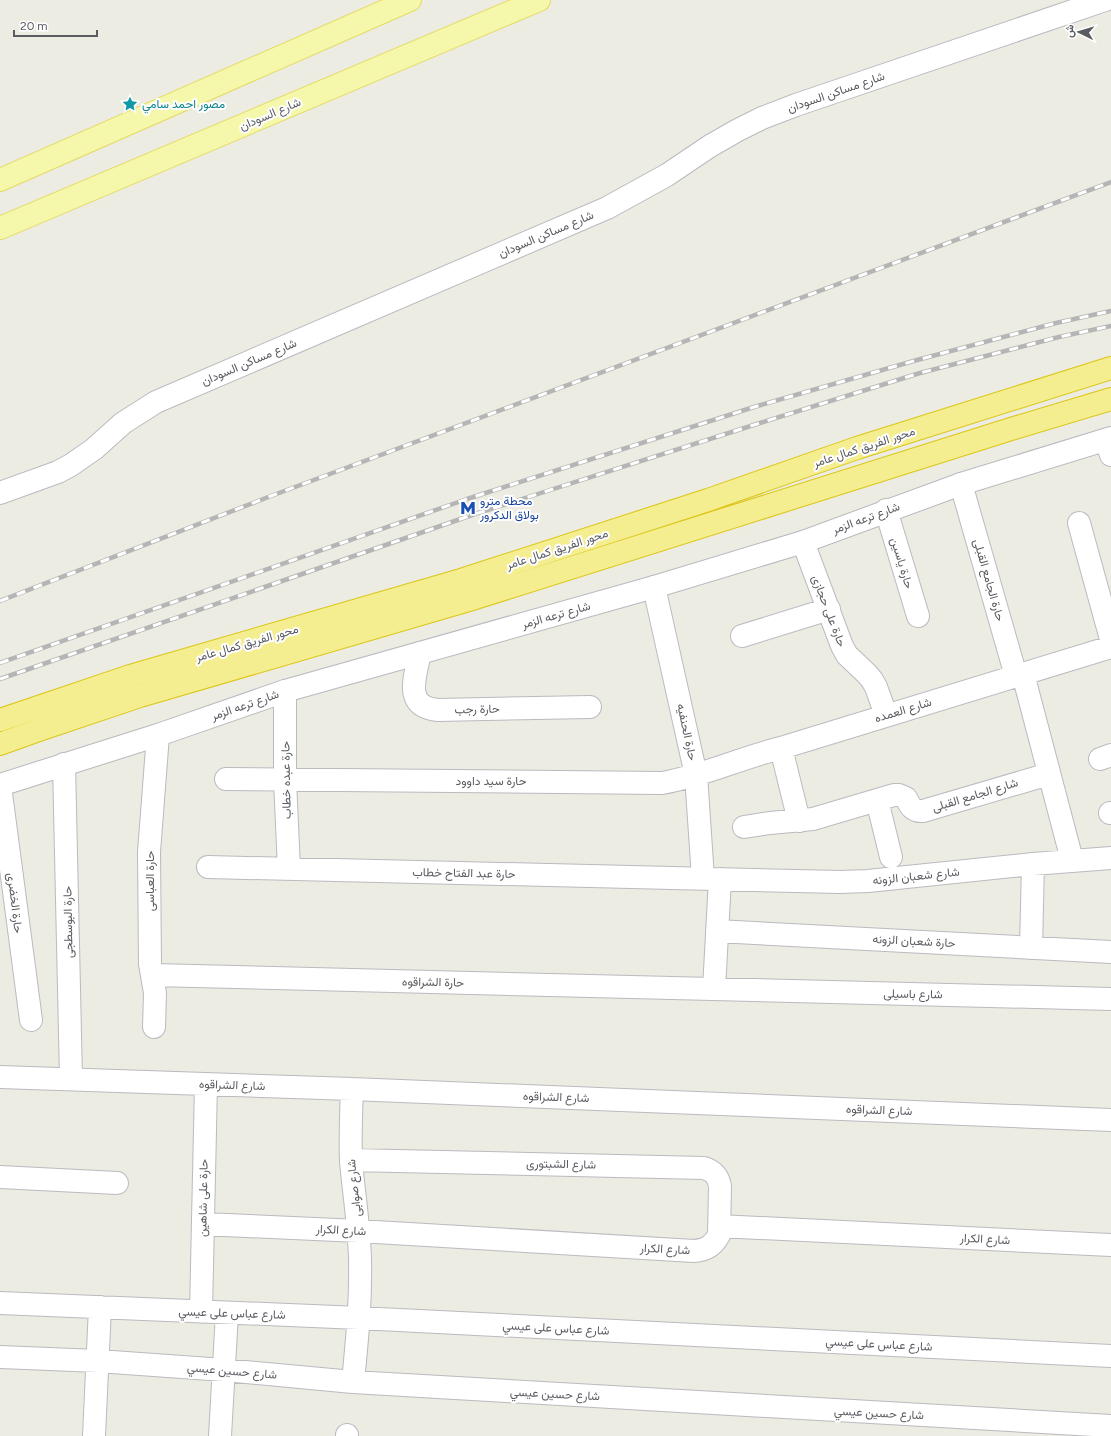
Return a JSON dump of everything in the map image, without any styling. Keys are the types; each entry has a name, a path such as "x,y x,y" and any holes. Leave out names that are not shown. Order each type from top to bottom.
{"highway":[{"name":"محور الفريق كمال عامر","path":"0,720 130,676 461,580 708,500 857,448 1111,368"},
{"name":"محور الفريق كمال عامر","path":"0,744 140,696 469,600 1011,429 1111,399"}],"main road":[{"path":"0,180 410,0"},
{"name":"شارع السودان","path":"0,228 539,0"}],"street":[{"name":"شارع مساكن السودان","path":"0,493 58,472 71,465 94,449 122,423 156,402 607,208 668,175 710,146 762,118 796,105 1105,0"},
{"name":"شارع ترعه الزمر","path":"0,785 158,735 285,691 654,587 803,542 886,510 961,484 1109,444"},
{"name":"حارة الجامع القبلى","path":"961,484 1020,675 1072,860"},
{"name":"حارة ياسين","path":"886,510 918,616"},
{"path":"1079,523 1111,639"},
{"name":"حارة على حجازى","path":"803,542 842,646 854,662 862,668 872,680 886,715"},
{"name":"حارة الحنفيه","path":"654,587 696,775 712,879 717,931 714,989"},
{"path":"742,636 829,609"},
{"name":"شارع العمده","path":"696,775 756,754 781,748 1111,647"},
{"name":"حارة رجب","path":"420,653 413,687 415,696 420,704 428,709 590,707"},
{"name":"حارة عبده خطاب","path":"285,691 285,780 290,869"},
{"name":"حارة العباسى","path":"154,1027 155,993 150,956 149,852 158,735"},
{"path":"781,748 799,821"},
{"name":"حارة البوسطجى","path":"64,764 71,1079"},
{"name":"شارع الجامع القبلى","path":"744,827 770,822 799,821 827,816 877,800 899,795 906,798 916,811 923,811 1049,774"},
{"name":"حارة سيد داوود","path":"226,779 662,783 696,775"},
{"name":"حارة الخضرى","path":"0,785 31,1020"},
{"path":"877,800 891,857"},
{"name":"شارع شعبان الزونه","path":"712,879 840,882 868,881 1072,860 1111,858"},
{"path":"1031,948 1033,864"},
{"name":"حارة عبد الفتاح خطاب","path":"208,867 712,879"},
{"name":"حارة شعبان الزونه","path":"717,931 1111,952"},
{"name":"حارة الشراقوه","path":"153,975 714,989"},
{"name":"شارع باسيلى","path":"714,989 1111,999"},
{"name":"شارع الشراقوه","path":"0,1077 352,1089 1111,1120"},
{"name":"حارة على شاهين","path":"201,1312 206,1084"},
{"name":"شارع صوابى","path":"352,1089 351,1160 359,1231 360,1259 359,1318 353,1382"},
{"name":"شارع الشبتورى","path":"351,1160 704,1168 710,1170 719,1179 719,1226"},
{"path":"0,1177 117,1183"},
{"name":"شارع الكرار","path":"203,1224 359,1231 694,1251 709,1248 719,1235 719,1226 1111,1245"},
{"name":"شارع عباس على عيسي","path":"0,1303 359,1318 1111,1356"},
{"path":"94,1436 100,1307"},
{"path":"220,1436 228,1313"},
{"name":"شارع حسين عيسي","path":"0,1357 98,1361 224,1370 353,1382 1111,1426"}],"railway":[{"path":"0,601 271,496 1111,182"},
{"path":"0,663 467,499 754,407 917,360 1056,323 1111,311"},
{"path":"0,679 472,515 760,423 920,373 1059,337 1111,326"}],"place":[{"name":"مصور احمد سامي","path":"130,104"},
{"name":"محطة مترو بولاق الدكرور","path":"468,508"}]}
